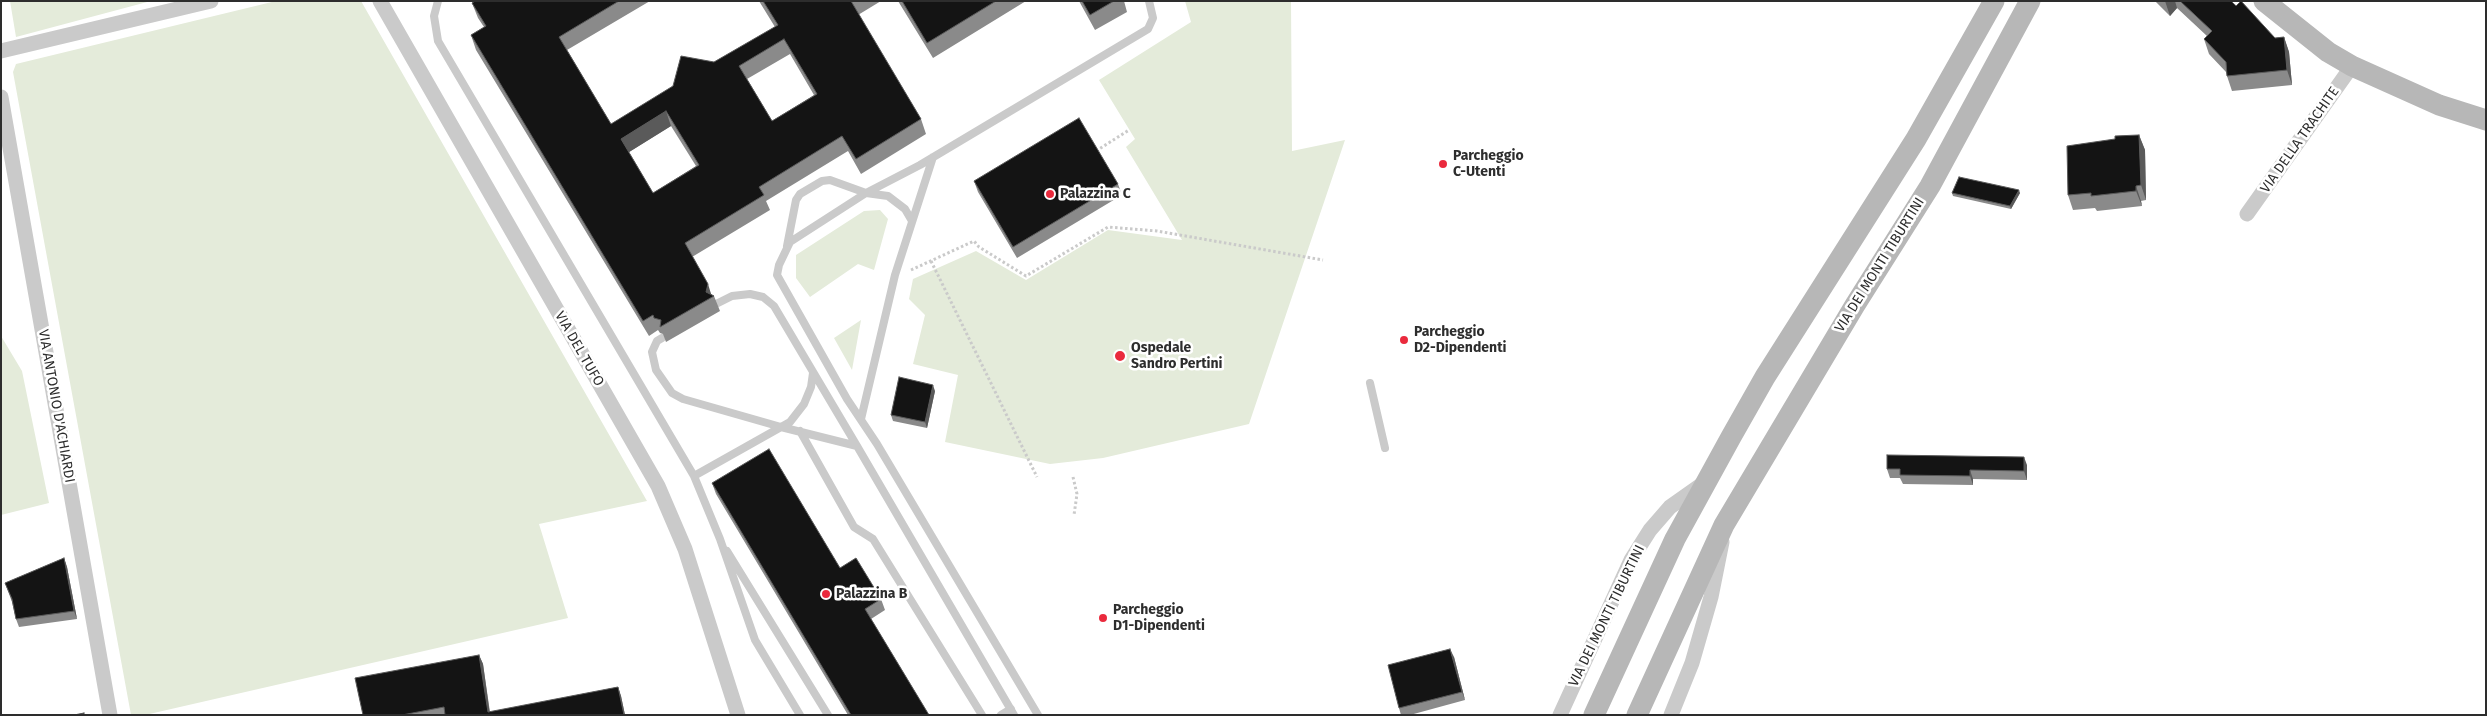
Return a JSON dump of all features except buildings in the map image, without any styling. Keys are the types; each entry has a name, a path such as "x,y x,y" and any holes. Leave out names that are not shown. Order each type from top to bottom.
{"main road":[{"name":"VIA DEI MONTI TIBURTINI","path":"1594,715 1671,548 1705,482 1765,377 1920,132 1994,1"},
{"name":"VIA DEI MONTI TIBURTINI","path":"1637,715 1724,525 1850,313 1930,186 2030,1"},
{"path":"2264,1 2328,52 2352,66 2439,105 2486,120"}],"street":[{"path":"1,50 210,1"},
{"name":"VIA DEL TUFO","path":"380,1 658,486 688,557 738,715"},
{"name":"VIA DELLA TRACHITE","path":"2247,214 2352,66"},
{"name":"VIA ANTONIO D'ACHIARDI","path":"1,97 110,715"},
{"name":"VIA DEI MONTI TIBURTINI","path":"1560,715 1631,560 1650,530 1670,507 1705,482"},
{"name":"VIA DEI MONTI TIBURTINI","path":"1671,715 1692,663 1711,597 1724,525"}],"lane":[{"path":"438,1 434,16 438,41 694,476 720,539 755,640 800,715"},
{"path":"1038,715 848,399 778,275 778,265 790,242 866,193 934,157 1148,29 1153,18 1149,1"},
{"path":"861,419 895,276 934,157"},
{"path":"786,248 796,200 800,194 822,181 830,180 866,193 888,196 896,200 905,209 912,221"},
{"path":"716,304 732,296 750,294 763,297 774,306 1012,712 1001,715"},
{"path":"662,338 657,342 652,352 656,370 672,393 683,399 857,446"},
{"path":"694,476 790,422 804,404 811,387 813,373"},
{"path":"1370,383 1386,448"},
{"path":"800,431 854,527 872,539 982,715"},
{"path":"720,539 828,715"}],"path":[{"path":"1096,151 1129,130"},
{"path":"895,276 974,242 1026,276 1108,227 1157,231 1323,260"},
{"path":"931,261 1037,476"},
{"path":"1073,477 1077,494 1074,515"}],"green space":[{"path":"10,1 151,1 16,37"},
{"path":"276,1 361,1 647,501 539,524 568,618 145,715 131,715 13,72 16,64"},
{"path":"1185,1 1291,1 1292,151 1345,140 1249,424 1103,458 1050,464 945,442 958,375 913,364 925,315 909,299 913,279 976,251 1026,280 1108,230 1182,240 1126,147 1135,139 1099,80 1191,22"},
{"path":"880,210 888,219 874,270 858,264 810,297 796,278 796,255 864,211"},
{"path":"861,320 852,370 834,338"},
{"path":"1,336 22,371 49,503 1,515"}],"place":[{"name":"Parcheggio C-Utenti","path":"1443,164"},
{"name":"Palazzina C","path":"1050,194"},
{"name":"Parcheggio D2-Dipendenti","path":"1404,340"},
{"name":"Ospedale Sandro Pertini","path":"1120,356"},
{"name":"Palazzina B","path":"826,594"},
{"name":"Parcheggio D1-Dipendenti","path":"1103,618"}]}
